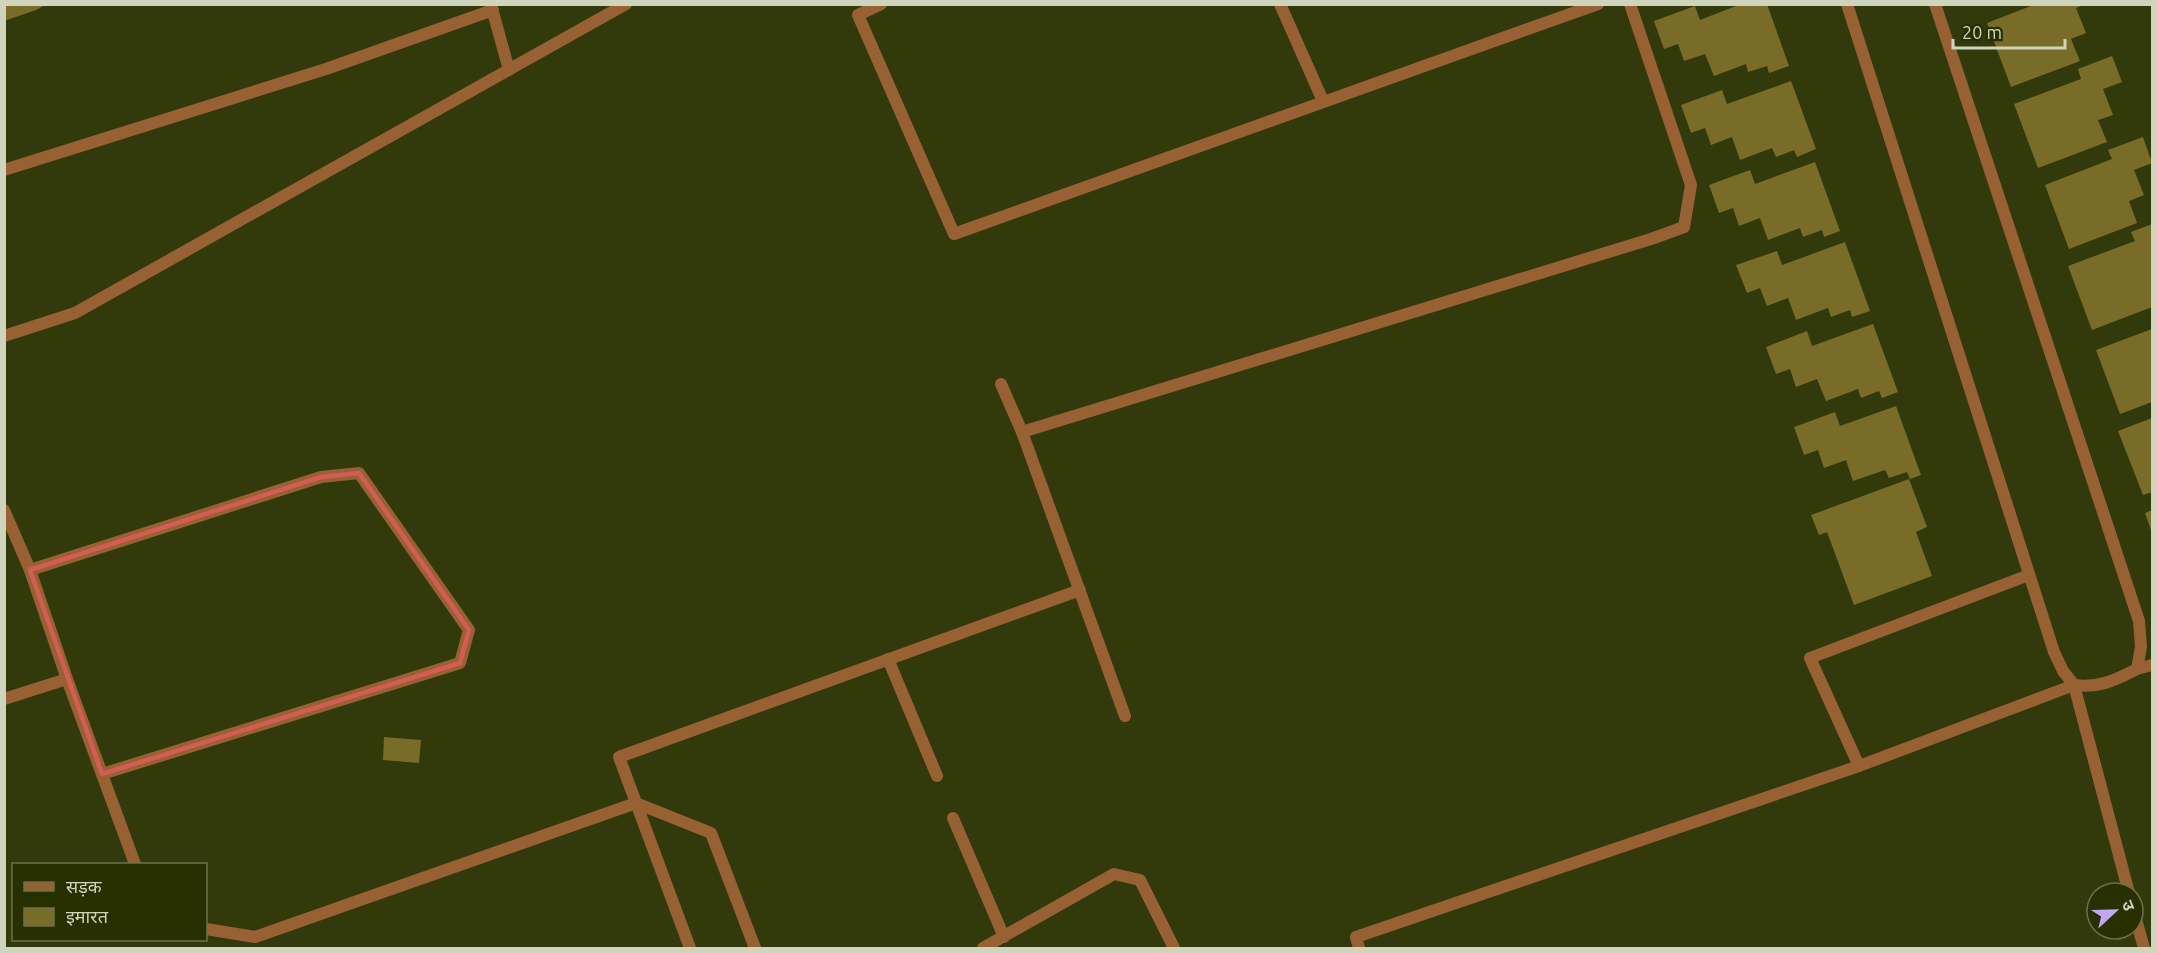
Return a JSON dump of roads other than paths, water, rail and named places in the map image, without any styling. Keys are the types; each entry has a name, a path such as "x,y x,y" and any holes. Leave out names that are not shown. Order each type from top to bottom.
{"street":[{"path":"4,336 75,313 626,4"},
{"path":"881,4 858,15 954,234 1598,4"},
{"path":"1280,4 1323,101"},
{"path":"1022,432 1639,243 1684,227 1691,184 1630,4"},
{"path":"1847,4 2054,652 2063,671 2074,685 2126,881"},
{"path":"1935,4 2139,621 2141,647 2137,669"},
{"path":"4,171 326,69 492,7 509,70"},
{"path":"1001,384 1022,432 1125,716"},
{"path":"30,570 321,477 359,473 469,630 460,663 102,774"},
{"path":"4,510 30,570 67,679 135,863"},
{"path":"1860,766 1810,658 2029,575"},
{"path":"690,948 619,757 1080,590"},
{"path":"888,659 937,776"},
{"path":"1359,948 1356,937 1860,766 2074,685 2090,687 2109,683 2137,669 2152,665"},
{"path":"4,699 67,679"},
{"path":"207,929 255,937 636,802 711,833 756,948"},
{"path":"953,818 1004,937"},
{"path":"983,948 1114,874 1140,880 1174,948"}]}
